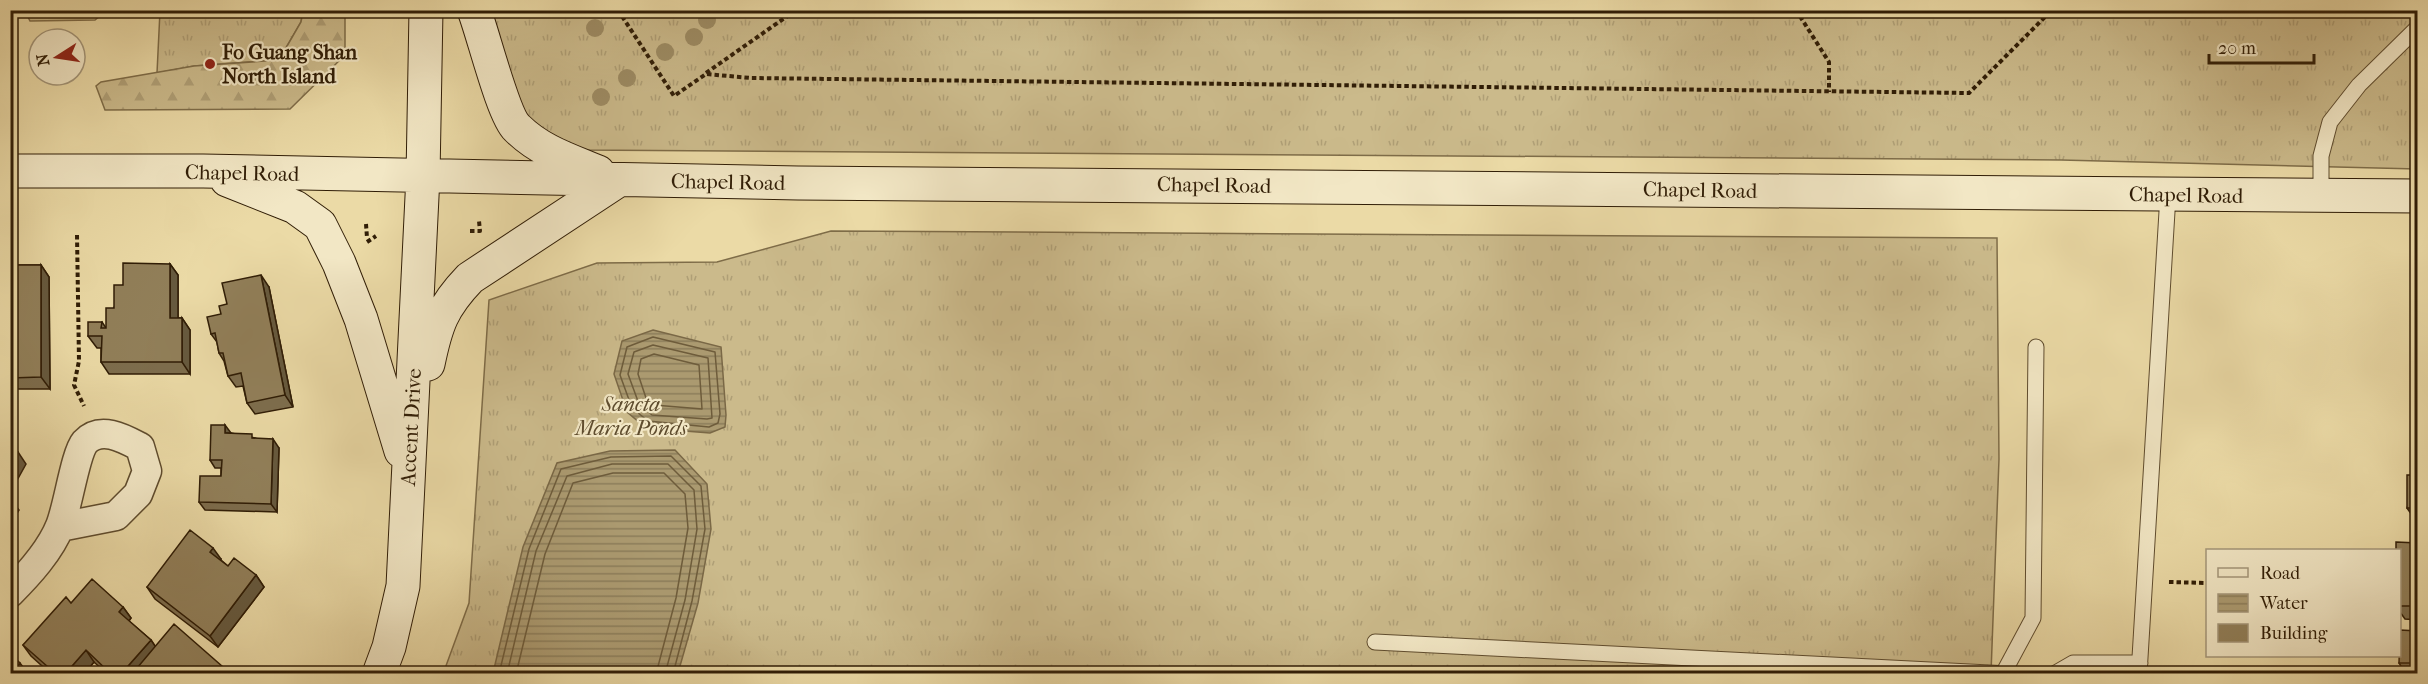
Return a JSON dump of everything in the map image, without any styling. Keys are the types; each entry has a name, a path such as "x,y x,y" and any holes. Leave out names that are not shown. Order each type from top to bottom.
{"main road":[{"name":"Accent Drive","path":"379,674 389,647 403,586 423,176 426,10"},
{"path":"474,10 507,110 515,127 550,153 619,180"},
{"name":"Chapel Road","path":"10,171 203,171 798,183 2418,196"},
{"path":"203,171 295,207 320,225 339,262 361,319 408,477"},
{"path":"408,477 436,326 452,297 470,278 619,180"}],"street":[{"path":"10,593 31,572 60,528 73,485 77,462 85,442 98,434 120,436 140,447 147,471 138,494 116,516 60,528"}],"lane":[{"path":"2320,196 2321,156 2330,122 2359,85 2418,27"},
{"path":"2054,674 2073,663 2140,668 2168,195"},
{"path":"1375,642 2007,673 2033,618 2036,347"}],"path":[{"path":"618,10 674,96 796,10"},
{"path":"1796,10 1828,62 1829,92"},
{"path":"706,74 751,78 1969,93 2052,10"},
{"path":"366,224 367,242"},
{"path":"77,235 79,361 74,385 98,434"},
{"path":"2145,582 2206,583"}],"green space":[{"path":"491,10 2417,11 2417,169 2061,160 580,150 541,136 519,114"},
{"path":"100,11 100,16 95,20 30,21 28,17 31,12"},
{"path":"160,11 303,11 301,22 279,60 194,66 157,73"},
{"path":"303,11 345,11 345,55 290,109 105,110 96,86 101,82 194,66 279,60 301,22"},
{"name":"Sancta Maria Ponds","path":"831,231 1997,238 1999,459 1991,673 443,674 469,603 489,300 597,263 717,262"}],"water":[{"path":"653,330 721,347 725,427 710,433 646,428 627,412 614,374 622,341"},
{"path":"675,450 707,484 711,529 698,603 678,673 493,673 523,547 557,463 610,451"}],"building":[{"path":"123,263 170,264 170,318 182,318 182,362 101,362 102,336 88,336 88,322 102,322 101,328 106,328 106,308 114,308 114,285 123,285"},
{"path":"10,265 41,265 41,377 10,378"},
{"path":"261,275 285,395 247,403 241,373 228,376 223,353 219,353 215,333 211,334 207,317 221,314 219,306 227,304 222,283"},
{"path":"211,425 225,425 225,433 252,434 252,438 273,439 271,504 199,502 200,476 221,476 222,460 210,460"},
{"path":"10,448 18,452 10,466"},
{"path":"2407,475 2418,475 2418,508 2407,508"},
{"path":"190,530 213,548 210,552 228,566 234,558 256,575 210,636 147,587"},
{"path":"2396,542 2418,543 2418,606 2401,606 2401,549 2396,549"},
{"path":"92,579 123,607 119,612 151,640 121,674 111,674 86,650 65,674 56,674 23,645 66,597 71,603"},
{"path":"174,624 231,674 132,674"},
{"path":"2401,630 2418,631 2418,663 2399,663"},
{"path":"14,657 20,663 13,671 15,674 10,674 10,660"}],"place":[{"name":"Fo Guang Shan North Island","path":"210,64"}]}
